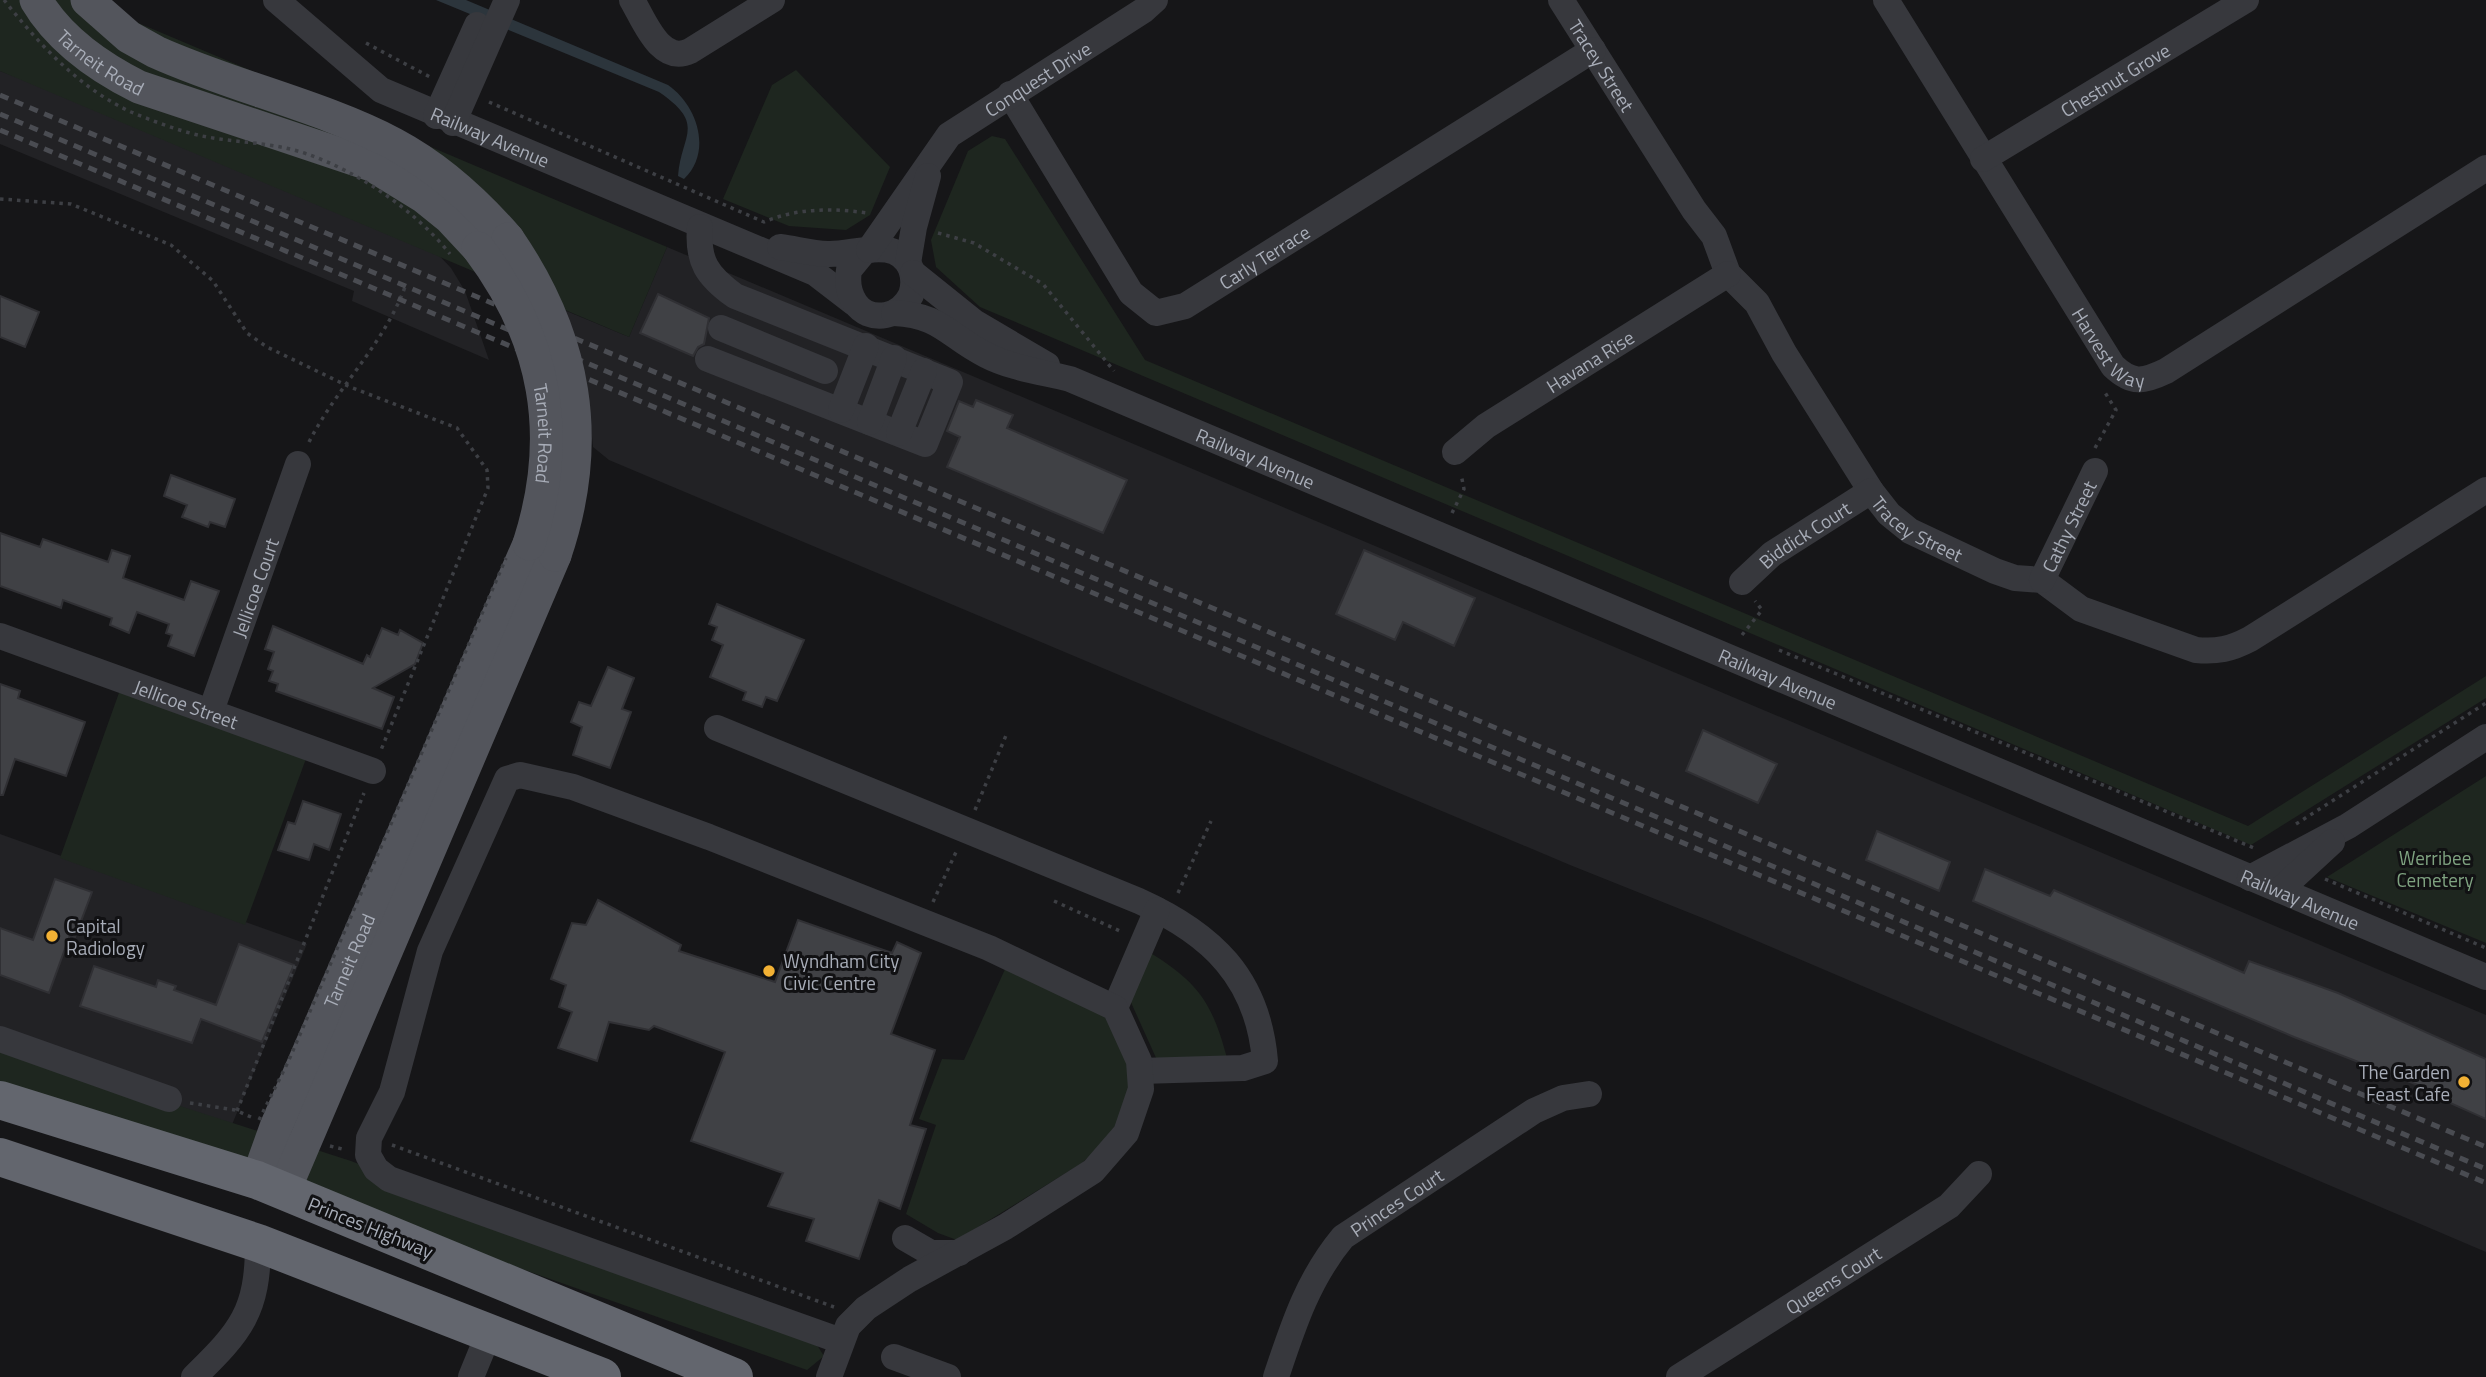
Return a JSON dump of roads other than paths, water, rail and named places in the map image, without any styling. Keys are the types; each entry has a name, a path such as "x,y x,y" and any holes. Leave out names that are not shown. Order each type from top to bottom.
{"highway":[{"name":"Princes Highway","path":"0,1100 271,1186 734,1377"},
{"path":"0,1157 258,1243 602,1377"},
{"path":"258,1243 271,1186"}],"main road":[{"name":"Tarneit Road","path":"36,0 71,41 105,70 139,87 372,165 424,197 450,218 481,250 531,273 550,309 571,377 576,450 570,495 530,552 271,1186"},
{"name":"Tarneit Road","path":"87,0 129,37 156,52 393,143 454,184 482,209 481,250"}],"street":[{"name":"Railway Avenue","path":"276,0 381,90 815,273 858,307"},
{"path":"445,119 489,0"},
{"path":"458,89 507,0"},
{"path":"632,0 663,48 678,55 690,51 772,0"},
{"name":"Conquest Drive","path":"866,251 903,222 934,154 956,129 1149,5 1172,0"},
{"name":"Tracey Street","path":"1561,0 1694,210 1714,236 1728,274 1757,303 1784,352 1871,491 1889,514 1910,531 2005,575 2042,580 2081,609 2196,650 2222,650 2250,639 2486,490"},
{"name":"Harvest Way","path":"1886,0 2113,366 2126,377 2140,382 2166,371 2486,168"},
{"name":"Chestnut Grove","path":"1983,159 2246,0"},
{"name":"Carly Terrace","path":"1010,94 1131,293 1156,313 1185,306 1593,50"},
{"name":"Conquest Drive","path":"903,222 911,268"},
{"path":"699,226 698,250 707,269 719,285 735,296 950,382 925,444 708,359"},
{"name":"Railway Avenue","path":"727,238 827,254 866,251"},
{"path":"858,307 883,315 894,313 908,300 912,292 911,268 893,251 884,248 866,251 849,270 848,293 894,358 877,424"},
{"name":"Railway Avenue","path":"911,268 974,322 1070,379 2486,977"},
{"name":"Havana Rise","path":"1455,452 1486,426 1728,274"},
{"name":"Railway Avenue","path":"894,313 930,318 966,343 1000,361 1070,379"},
{"path":"721,328 825,371 894,358"},
{"path":"877,424 894,358"},
{"path":"809,397 825,371"},
{"name":"Jellicoe Court","path":"211,711 299,464"},
{"name":"Cathy Street","path":"2042,580 2095,471"},
{"name":"Biddick Court","path":"1742,582 1772,554 1871,491"},
{"name":"Jellicoe Street","path":"0,636 373,771"},
{"path":"717,728 1157,909 1198,932 1235,971 1251,1001 1259,1023 1265,1061 1243,1068 1140,1071"},
{"path":"2250,878 2279,860 2348,826 2486,737"},
{"path":"829,1377 841,1341 858,1316 910,1279 960,1253 1093,1171 1126,1133 1141,1089 1140,1071 1139,1060 1115,1008 1054,977 925,921 573,787 520,775 507,779 430,951 393,1092 369,1138 368,1155 376,1169 388,1179 841,1341"},
{"path":"2280,890 2304,871 2348,826"},
{"path":"1115,1008 1157,909"},
{"path":"0,1039 169,1100"},
{"name":"Princes Court","path":"1276,1377 1300,1307 1320,1264 1343,1237 1534,1111 1563,1098 1589,1094"},
{"name":"Queens Court","path":"1679,1377 1949,1206 1979,1174"},
{"path":"905,1238 931,1253 960,1253"},
{"path":"194,1377 236,1335 252,1299 258,1274 258,1243"},
{"path":"471,1377 489,1333"},
{"path":"894,1357 948,1377"}],"railway":[{"path":"0,95 2486,1147"},
{"path":"0,114 2486,1169"},
{"path":"0,130 2486,1183"}],"place":[{"name":"Capital Radiology","path":"52,936"},
{"name":"Wyndham City Civic Centre","path":"769,971"},
{"name":"The Garden Feast Cafe","path":"2464,1082"}],"park label":[{"name":"Werribee Cemetery","path":"2435,868"}]}
